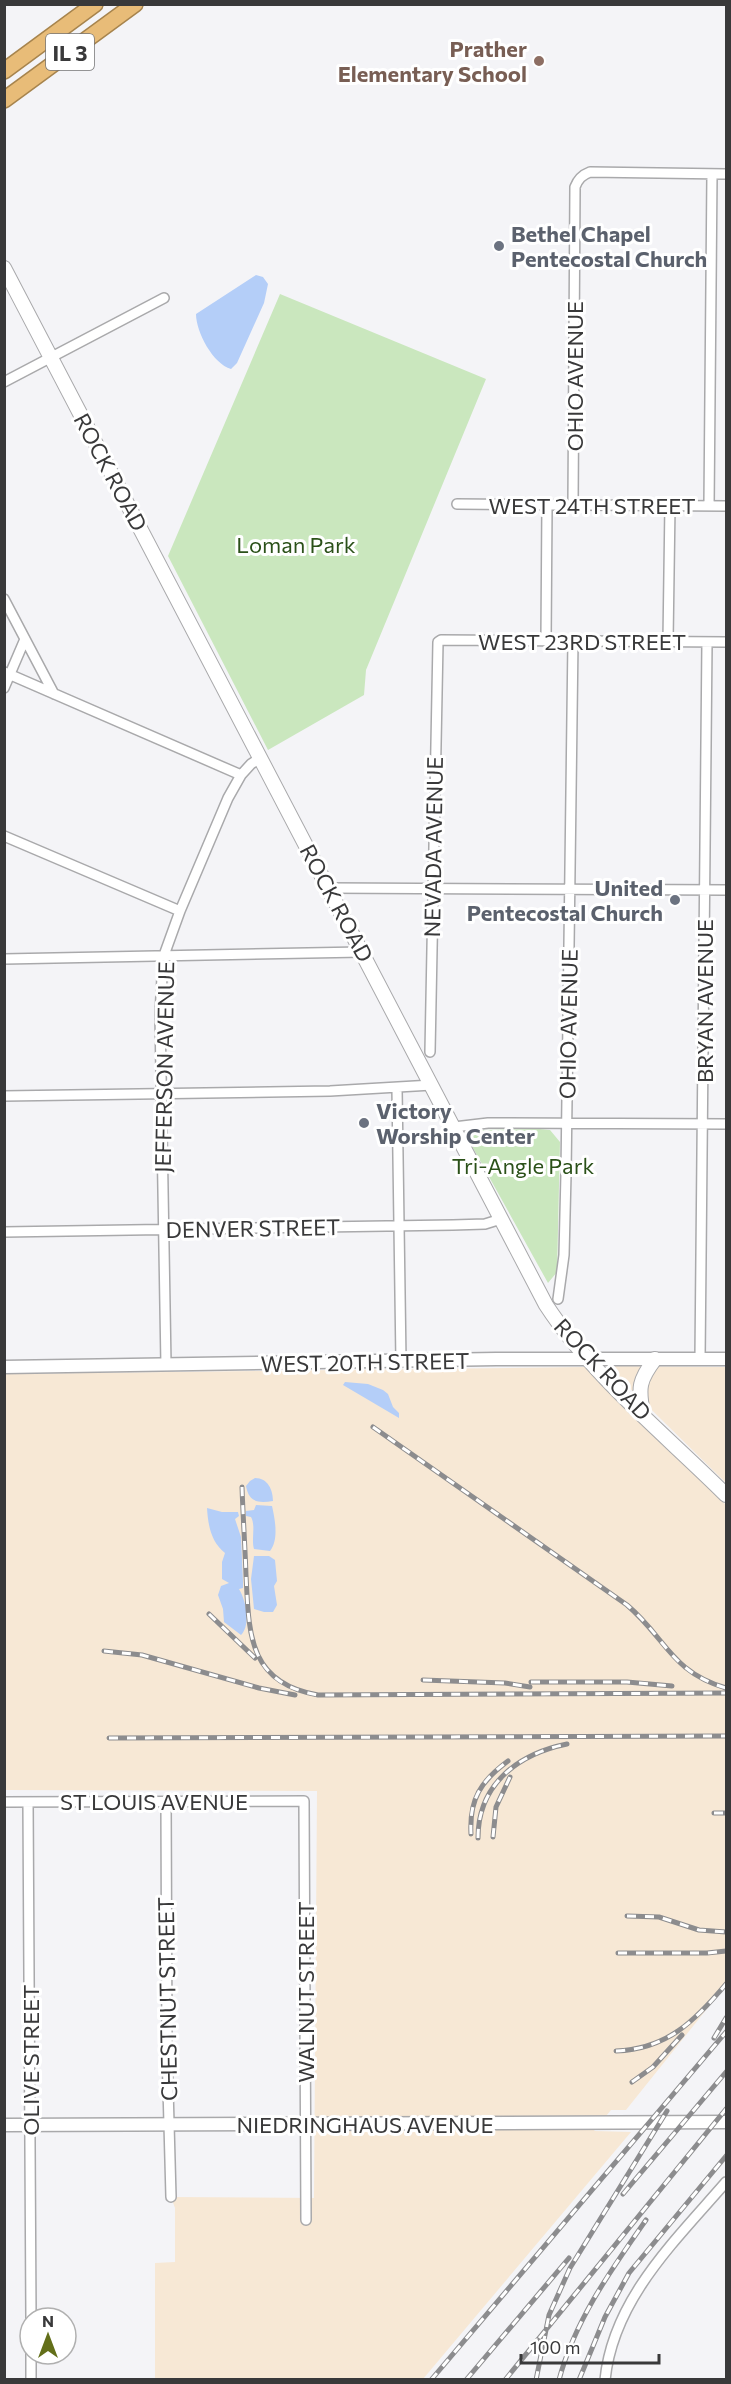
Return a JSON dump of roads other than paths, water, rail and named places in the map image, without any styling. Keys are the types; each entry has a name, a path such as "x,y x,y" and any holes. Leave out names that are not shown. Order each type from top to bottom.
{"highway":[{"name":"IL 3","path":"4,71 95,4"},
{"name":"IL 3","path":"4,100 135,4"}],"main road":[{"name":"ROCK ROAD","path":"4,268 546,1305 569,1337 589,1359 725,1493"},
{"path":"643,1413 640,1384 655,1359"}],"street":[{"name":"OHIO AVENUE","path":"573,505 575,187 581,177 590,172 712,174"},
{"path":"709,506 712,174 726,174"},
{"path":"4,382 164,298"},
{"name":"WEST 24TH STREET","path":"457,504 726,506"},
{"path":"546,640 548,505"},
{"path":"668,641 670,506"},
{"path":"4,599 54,694"},
{"path":"4,688 7,674 25,639"},
{"name":"WEST 23RD STREET","path":"438,642 441,640 726,642"},
{"name":"OHIO AVENUE","path":"558,1299 564,1256 573,640"},
{"name":"NEVADA AVENUE","path":"430,1052 438,642"},
{"name":"BRYAN AVENUE","path":"700,1359 707,642"},
{"path":"7,674 242,775"},
{"name":"JEFFERSON AVENUE","path":"166,1365 160,974 163,957 210,837 242,775 250,764 260,758"},
{"path":"4,836 180,911"},
{"path":"329,888 726,890"},
{"path":"4,959 362,952"},
{"path":"4,1096 398,1089 432,1086"},
{"path":"398,1089 401,1361"},
{"path":"454,1127 488,1123 726,1124"},
{"name":"DENVER STREET","path":"4,1232 486,1224 501,1219"},
{"name":"WEST 20TH STREET","path":"4,1368 401,1361 726,1359"},
{"name":"CHESTNUT STREET","path":"166,1801 171,2197"},
{"name":"ST LOUIS AVENUE","path":"4,1802 304,1801"},
{"name":"WALNUT STREET","path":"304,1801 306,2220"},
{"name":"OLIVE STREET","path":"28,1802 31,2306"},
{"name":"NIEDRINGHAUS AVENUE","path":"4,2125 726,2122"},
{"path":"605,2379 610,2349 634,2296 667,2250 726,2182"}],"water":[{"path":"256,275 263,277 268,284 264,303 237,363 231,369 224,366 212,354 202,338 196,314"},
{"path":"345,1382 368,1384 383,1390 388,1394 393,1407 399,1413 399,1418 343,1385"},
{"path":"255,1478 269,1485 273,1501 259,1502 252,1499 246,1486"},
{"path":"256,1505 272,1506 275,1541 270,1551 254,1549 252,1521 251,1517 246,1516 246,1511 254,1510"},
{"path":"207,1508 222,1512 238,1512 239,1516 235,1519 241,1537 243,1582 243,1588 239,1589 244,1599 247,1619 241,1635 224,1622 223,1609 218,1595 221,1586 229,1583 222,1579 222,1562 225,1553 216,1544 211,1533"},
{"path":"254,1556 269,1556 275,1560 277,1581 274,1586 277,1605 273,1612 254,1609 251,1579"}],"railway":[{"path":"373,1427 627,1605 681,1663 693,1673 726,1688"},
{"path":"242,1487 247,1597 252,1636 257,1653 265,1667 278,1679 295,1689 318,1695 726,1693"},
{"path":"209,1614 255,1658"},
{"path":"104,1651 142,1655 259,1688 295,1695"},
{"path":"423,1680 505,1683 530,1687"},
{"path":"531,1682 627,1682 672,1686"},
{"path":"109,1738 726,1736"},
{"path":"478,1838 485,1802 493,1787 504,1774 532,1755 567,1744"},
{"path":"471,1834 472,1811 479,1792 491,1776 508,1761"},
{"path":"493,1837 496,1807 510,1777"},
{"path":"714,1813 726,1813"},
{"path":"627,1916 659,1917 699,1930 726,1932"},
{"path":"618,1953 726,1951"},
{"path":"616,2051 634,2049 665,2039 691,2021 726,1984"},
{"path":"714,2038 726,2018"},
{"path":"431,2380 726,2032"},
{"path":"632,2082 653,2067 682,2035"},
{"path":"623,2194 726,2072"},
{"path":"505,2380 726,2109"},
{"path":"536,2380 549,2315 570,2268 667,2111"},
{"path":"579,2380 605,2317 629,2273 726,2156"},
{"path":"559,2380 584,2316 607,2277 646,2220"},
{"path":"466,2380 569,2258"}],"place":[{"name":"Prather Elementary School","path":"539,61"},
{"name":"Bethel Chapel Pentecostal Church","path":"499,246"},
{"name":"United Pentecostal Church","path":"675,900"},
{"name":"Victory Worship Center","path":"364,1123"}],"park label":[{"name":"Loman Park","path":"296,544"},
{"name":"Tri-Angle Park","path":"523,1165"}]}
